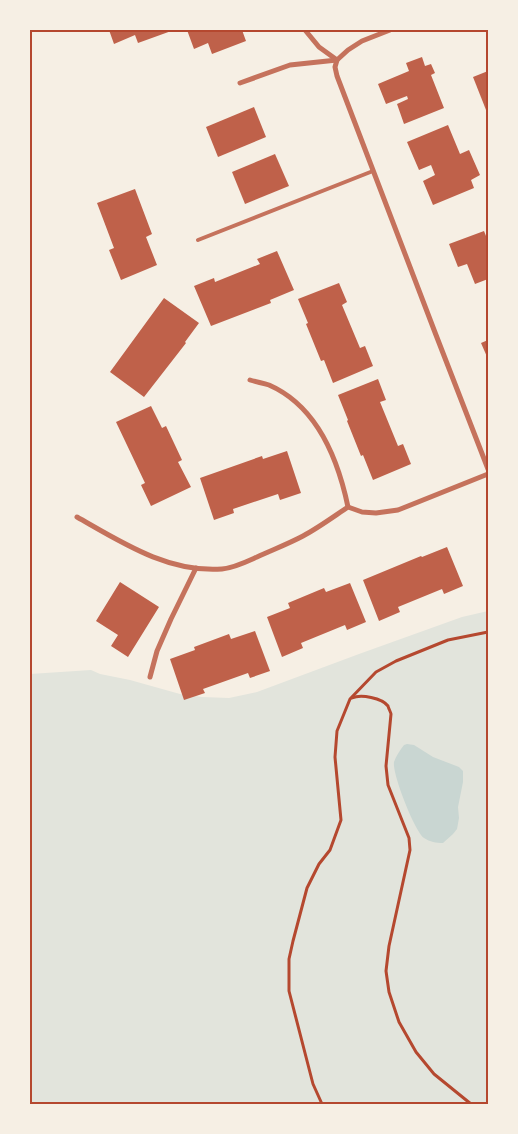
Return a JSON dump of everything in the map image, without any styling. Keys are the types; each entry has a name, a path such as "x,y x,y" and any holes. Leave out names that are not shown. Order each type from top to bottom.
{"street":[{"path":"305,30 319,47 337,60"},
{"path":"390,30 362,41 341,54 335,67 337,76 488,469"},
{"path":"240,83 290,65 337,60"},
{"path":"250,380 267,384 281,392 298,403 313,419 334,459 348,507"},
{"path":"348,507 362,512 376,513 398,510 488,474"},
{"path":"77,517 132,548 161,561 196,568 223,569 236,566 302,537 348,507"},
{"path":"150,677 157,651 170,619 196,568"}],"lane":[{"path":"198,240 373,171"}],"path":[{"path":"322,1104 313,1084 289,990 289,959 306,888 319,864 330,850 341,820 334,757 337,731 350,698 376,672 396,661 448,640 488,632"},
{"path":"350,698 358,696 367,697 384,702 392,714 386,766 388,785 409,838 410,850 389,946 386,971 389,992 399,1022 416,1052 434,1074 471,1104"}],"shaded area":[{"path":"488,611 488,1104 30,1104 30,674 91,670 100,674 180,694 229,698 257,692 462,617"},
{"path":"407,744 414,745 433,757 459,767 463,771 457,829 443,843 429,840 420,834 400,790 394,762 401,749"}],"building":[{"path":"109,30 174,30 138,43 135,35 114,44"},
{"path":"187,30 242,30 246,41 212,54 208,43 194,49"},
{"path":"422,57 425,66 431,64 435,73 431,75 444,108 404,124 397,104 408,99 407,96 386,104 378,84 409,71 406,63"},
{"path":"488,71 488,115 473,77"},
{"path":"254,107 266,137 218,157 206,127"},
{"path":"448,125 460,154 469,150 480,175 471,180 474,188 433,205 423,181 435,175 431,165 419,170 407,142"},
{"path":"275,154 289,186 245,204 232,172"},
{"path":"135,189 152,234 146,237 157,265 121,280 109,250 114,248 97,203"},
{"path":"484,231 488,241 488,279 475,284 467,264 458,267 449,244"},
{"path":"277,251 294,290 270,300 271,303 211,326 194,286 214,278 215,282 260,264 257,259"},
{"path":"339,283 347,302 342,305 360,348 365,346 373,366 333,383 324,360 321,361 298,299"},
{"path":"164,298 199,323 144,397 110,372"},
{"path":"488,340 488,359 481,343"},
{"path":"378,379 386,400 380,402 398,446 403,444 411,464 373,480 363,455 361,456 338,395"},
{"path":"151,406 162,428 166,426 182,460 178,462 191,487 151,506 141,485 145,483 116,422"},
{"path":"287,451 301,493 280,500 278,494 233,509 234,513 214,520 200,478 262,456 263,459"},
{"path":"447,547 463,586 444,594 442,589 398,607 400,612 379,621 363,580"},
{"path":"120,582 159,607 128,657 111,646 118,635 96,621"},
{"path":"350,583 366,622 347,630 345,625 301,643 303,648 282,657 267,617 290,608 288,603 324,588 326,592"},
{"path":"255,631 270,671 250,678 248,673 203,689 205,693 184,700 170,659 195,650 194,647 229,634 231,639"}]}
